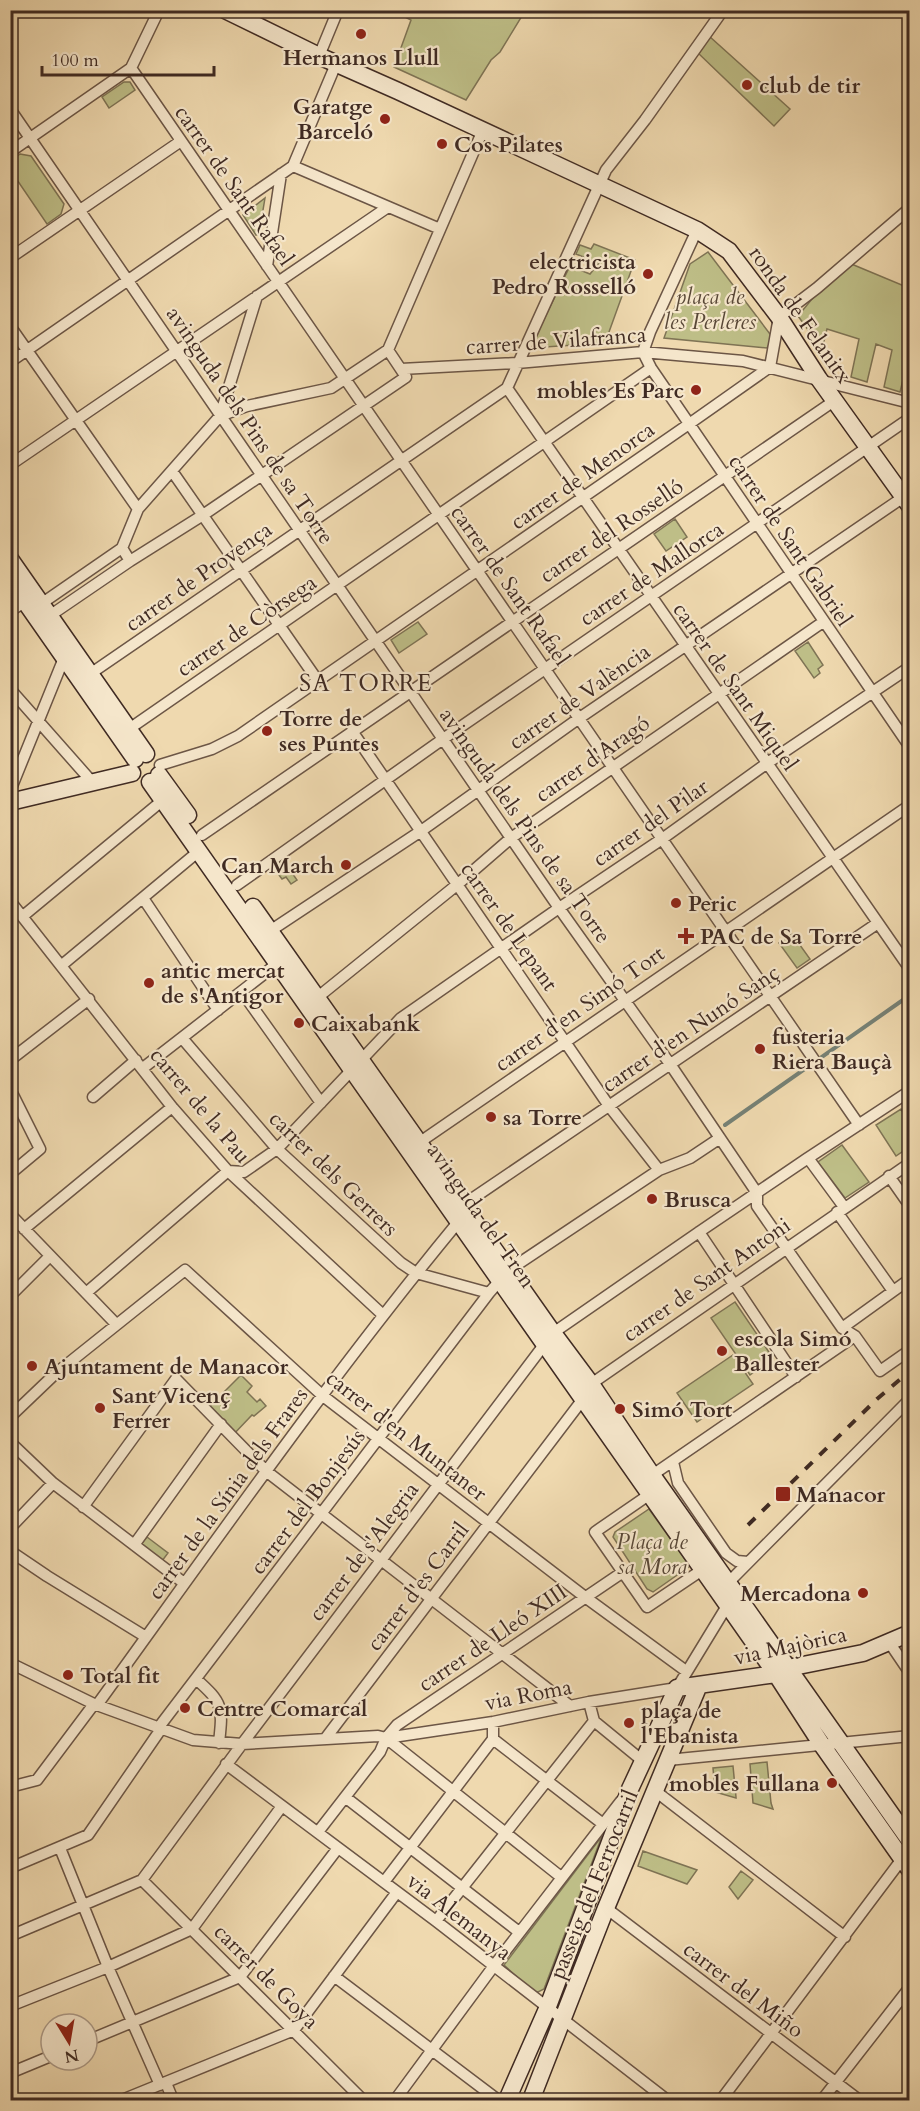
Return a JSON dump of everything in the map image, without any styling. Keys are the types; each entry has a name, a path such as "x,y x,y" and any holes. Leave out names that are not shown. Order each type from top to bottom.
{"main road":[{"name":"ronda de Felanitx","path":"225,10 336,64 697,230 729,251 779,317 834,401 907,499"},
{"path":"10,559 64,658 138,762"},
{"path":"10,580 37,608 90,674 129,729 138,762 142,782 157,774 155,757 138,762 93,783 10,802"},
{"name":"avinguda del Tren","path":"157,774 278,963 313,1002"},
{"name":"avinguda del Tren","path":"157,774 163,800 237,885 270,931 313,1002 461,1213"},
{"name":"avinguda del Tren","path":"357,1065 420,1142 499,1281 549,1339 587,1391 651,1485 702,1570 730,1594"},
{"path":"651,1485 730,1594 782,1671 840,1743 909,1841"},
{"name":"via Majòrica","path":"677,1688 782,1671 863,1653 909,1633"},
{"path":"782,1671 822,1745 906,1865"},
{"name":"passeig del Ferrocarril","path":"531,2100 606,1908 699,1684"},
{"name":"passeig del Ferrocarril","path":"507,2100 547,2008 630,1789 677,1688"}],"street":[{"path":"10,152 131,68 159,10"},
{"path":"319,56 338,10"},
{"path":"507,388 606,170 645,120 723,10"},
{"path":"10,362 292,166 336,64"},
{"name":"carrer de Sant Rafael","path":"131,68 859,1125"},
{"name":"avinguda dels Pins de sa Torre","path":"10,109 375,642 670,1064 757,1193 757,1206 842,1328"},
{"path":"220,416 247,406 331,388 388,350 483,130"},
{"path":"10,258 181,141"},
{"path":"292,166 440,229"},
{"path":"267,266 281,174"},
{"path":"10,465 388,207"},
{"path":"770,367 779,317 818,288 909,208"},
{"path":"643,352 697,230"},
{"path":"37,608 122,548 138,508 220,416 257,296"},
{"path":"10,326 138,508"},
{"path":"10,611 37,608 130,561 203,515 406,377 388,350"},
{"name":"carrer de Vilafranca","path":"402,369 517,363 643,352 743,361 909,403"},
{"name":"carrer de Sant Gabriel","path":"643,352 651,368 909,747"},
{"name":"carrer de Menorca","path":"157,774 238,736 770,367"},
{"name":"carrer de Còrsega","path":"129,729 651,368"},
{"name":"carrer de Sant Miquel","path":"507,388 909,969"},
{"name":"carrer de Provença","path":"90,674 507,388"},
{"name":"carrer del Rosselló","path":"63,965 143,898 201,843 352,731 834,401"},
{"name":"carrer de Mallorca","path":"237,885 443,739 909,418"},
{"path":"172,471 318,681"},
{"name":"carrer de València","path":"270,931 421,831 578,719 790,574 907,499"},
{"path":"122,548 130,561"},
{"name":"carrer d'Aragó","path":"313,1002 511,838 823,622"},
{"path":"12,783 64,658"},
{"name":"carrer del Pilar","path":"228,1171 244,1172 277,1149 401,1018 662,839 766,764 909,668"},
{"path":"10,689 93,783"},
{"name":"carrer de Lepant","path":"352,731 609,1106 659,1170"},
{"path":"23,916 163,800"},
{"name":"carrer d'en Simó Tort","path":"420,1142 909,805"},
{"path":"143,898 218,1010"},
{"name":"carrer de la Pau","path":"10,901 63,965 172,1107 228,1171 383,1315"},
{"name":"carrer d'en Nunó Sanç","path":"461,1213 609,1106 878,923"},
{"path":"93,1097 182,1038 278,963"},
{"path":"242,992 321,1103"},
{"path":"10,1060 89,999"},
{"name":"carrer dels Gerrers","path":"182,1038 277,1149 401,1263 416,1273 499,1281"},
{"path":"10,1174 40,1149 11,1091"},
{"name":"carrer de s'Alegria","path":"142,1880 380,1559 549,1339 699,1232 808,1158 908,1095"},
{"path":"24,1229 172,1107"},
{"name":"carrer del Bonjesús","path":"10,1868 88,1835 161,1729 162,1723 499,1281 659,1170 690,1158 720,1138"},
{"path":"808,1158 892,1291"},
{"name":"carrer de Sant Antoni","path":"587,1391 786,1247 909,1163"},
{"path":"86,1293 228,1171"},
{"path":"889,1176 909,1206"},
{"name":"carrer de la Sínia dels Frares","path":"10,1787 37,1780 461,1213"},
{"path":"10,1214 116,1324 55,1374 10,1417"},
{"path":"699,1232 796,1377"},
{"path":"10,1296 50,1256"},
{"name":"carrer d'en Muntaner","path":"116,1324 185,1270 323,1396 585,1597 686,1671"},
{"path":"909,1279 842,1328 855,1336 880,1371 909,1350"},
{"path":"702,1570 647,1607 595,1532 651,1485 673,1462 855,1336"},
{"path":"83,1507 176,1379 266,1471 570,1706"},
{"name":"carrer d'es Carril","path":"325,1739 587,1391"},
{"path":"677,1688 748,1562 909,1400"},
{"path":"134,1545 221,1425"},
{"path":"10,1442 53,1483 184,1583"},
{"path":"673,1462 678,1483 726,1553 737,1561 748,1562"},
{"path":"10,1528 53,1483"},
{"path":"10,1551 146,1636"},
{"name":"carrer de Lleó XIII","path":"318,1832 380,1752 397,1725 623,1572"},
{"path":"889,1642 909,1673"},
{"name":"via Roma","path":"10,1663 95,1704 161,1729 193,1740 242,1744 378,1736 387,1738 493,1722 590,1702 677,1688"},
{"path":"196,1678 216,1696 222,1717 219,1743"},
{"path":"590,1702 594,1720 644,1762"},
{"path":"436,1922 594,1720"},
{"path":"384,1882 493,1739 493,1722"},
{"path":"668,1760 909,1736"},
{"path":"387,1738 561,1877"},
{"path":"493,1739 603,1824"},
{"name":"via Alemanya","path":"226,1764 668,2100"},
{"path":"395,2100 519,1932 630,1789"},
{"path":"654,1790 845,1936"},
{"path":"345,1797 519,1932"},
{"path":"10,2006 108,1967 192,1929 282,1806"},
{"path":"60,1848 132,2022 173,2100"},
{"path":"99,2036 240,1977 338,1848"},
{"path":"721,2100 845,1936 906,1865"},
{"path":"10,1936 142,1880"},
{"name":"carrer de Goya","path":"142,1880 363,2100"},
{"path":"122,2100 294,2030 397,1892"},
{"name":"carrer del Miño","path":"606,1908 859,2100"},
{"path":"334,1976 498,2100"},
{"path":"822,2100 909,1987"},
{"path":"10,2073 39,2061"}],"green space":[{"path":"393,11 525,11 500,52 491,60 466,100 394,67 411,20"},
{"name":"club de tir","path":"709,36 790,109 774,126 698,53"},
{"path":"124,82 130,82 135,90 109,108 102,97"},
{"path":"20,154 31,156 64,204 61,214 47,224 11,171 11,161"},
{"path":"265,198 259,234 256,235 243,215"},
{"path":"594,244 635,260 605,343 530,348 570,266 590,274 599,263 576,254 580,245 591,249"},
{"name":"plaça de les Perleres","path":"708,252 773,338 767,348 664,338 690,264"},
{"path":"849,263 909,288 909,355 900,392 884,387 892,350 876,344 867,382 851,377 859,339 827,329 822,349 798,316 821,288"},
{"path":"675,519 687,537 666,551 654,534"},
{"path":"418,622 427,634 399,653 391,640"},
{"path":"808,642 823,665 818,669 820,673 814,678 795,651"},
{"path":"283,860 297,880 291,884 286,877 282,879 273,867"},
{"path":"792,934 810,959 797,968 779,943"},
{"path":"901,1109 909,1122 909,1147 896,1156 876,1125"},
{"path":"842,1145 869,1182 845,1198 818,1162"},
{"path":"735,1302 773,1358 750,1375 711,1318"},
{"path":"733,1355 753,1384 697,1422 677,1393"},
{"path":"241,1375 252,1386 247,1392 257,1402 260,1399 266,1406 254,1416 252,1415 232,1436 206,1410"},
{"name":"Plaça de sa Mora","path":"649,1509 690,1566 653,1592 647,1589 613,1537 615,1532"},
{"path":"147,1537 168,1553 162,1561 143,1548 142,1543"},
{"path":"767,1762 773,1809 753,1803 750,1764"},
{"path":"733,1766 736,1798 715,1792 713,1768"},
{"path":"602,1836 544,1989 538,1992 532,1991 504,1965"},
{"path":"643,1851 697,1870 687,1884 638,1866"},
{"path":"741,1871 753,1880 738,1899 729,1887"}],"waterway":[{"path":"725,1125 910,995"}],"railway":[{"path":"748,1525 877,1399 910,1371"}],"place":[{"name":"Hermanos Llull","path":"361,34"},
{"name":"club de tir","path":"747,85"},
{"name":"Garatge Barceló","path":"385,119"},
{"name":"Cos Pilates","path":"442,144"},
{"name":"electricista Pedro Rosselló","path":"648,274"},
{"name":"mobles Es Parc","path":"696,390"},
{"name":"Torre de ses Puntes","path":"267,731"},
{"name":"Can March","path":"346,865"},
{"name":"Peric","path":"676,903"},
{"name":"PAC de Sa Torre","path":"686,936"},
{"name":"antic mercat de s'Antigor","path":"149,983"},
{"name":"Caixabank","path":"299,1023"},
{"name":"fusteria Riera Bauçà","path":"760,1049"},
{"name":"sa Torre","path":"491,1117"},
{"name":"Brusca","path":"652,1199"},
{"name":"escola Simó Ballester","path":"722,1351"},
{"name":"Ajuntament de Manacor","path":"32,1366"},
{"name":"Sant Vicenç Ferrer","path":"100,1408"},
{"name":"Simó Tort","path":"620,1409"},
{"name":"Manacor","path":"783,1494"},
{"name":"Mercadona","path":"863,1593"},
{"name":"Total fit","path":"68,1675"},
{"name":"Centre Comarcal","path":"185,1708"},
{"name":"plaça de l'Ebanista","path":"629,1723"},
{"name":"mobles Fullana","path":"832,1783"}],"district":[{"name":"SA TORRE","path":"366,683"}]}
